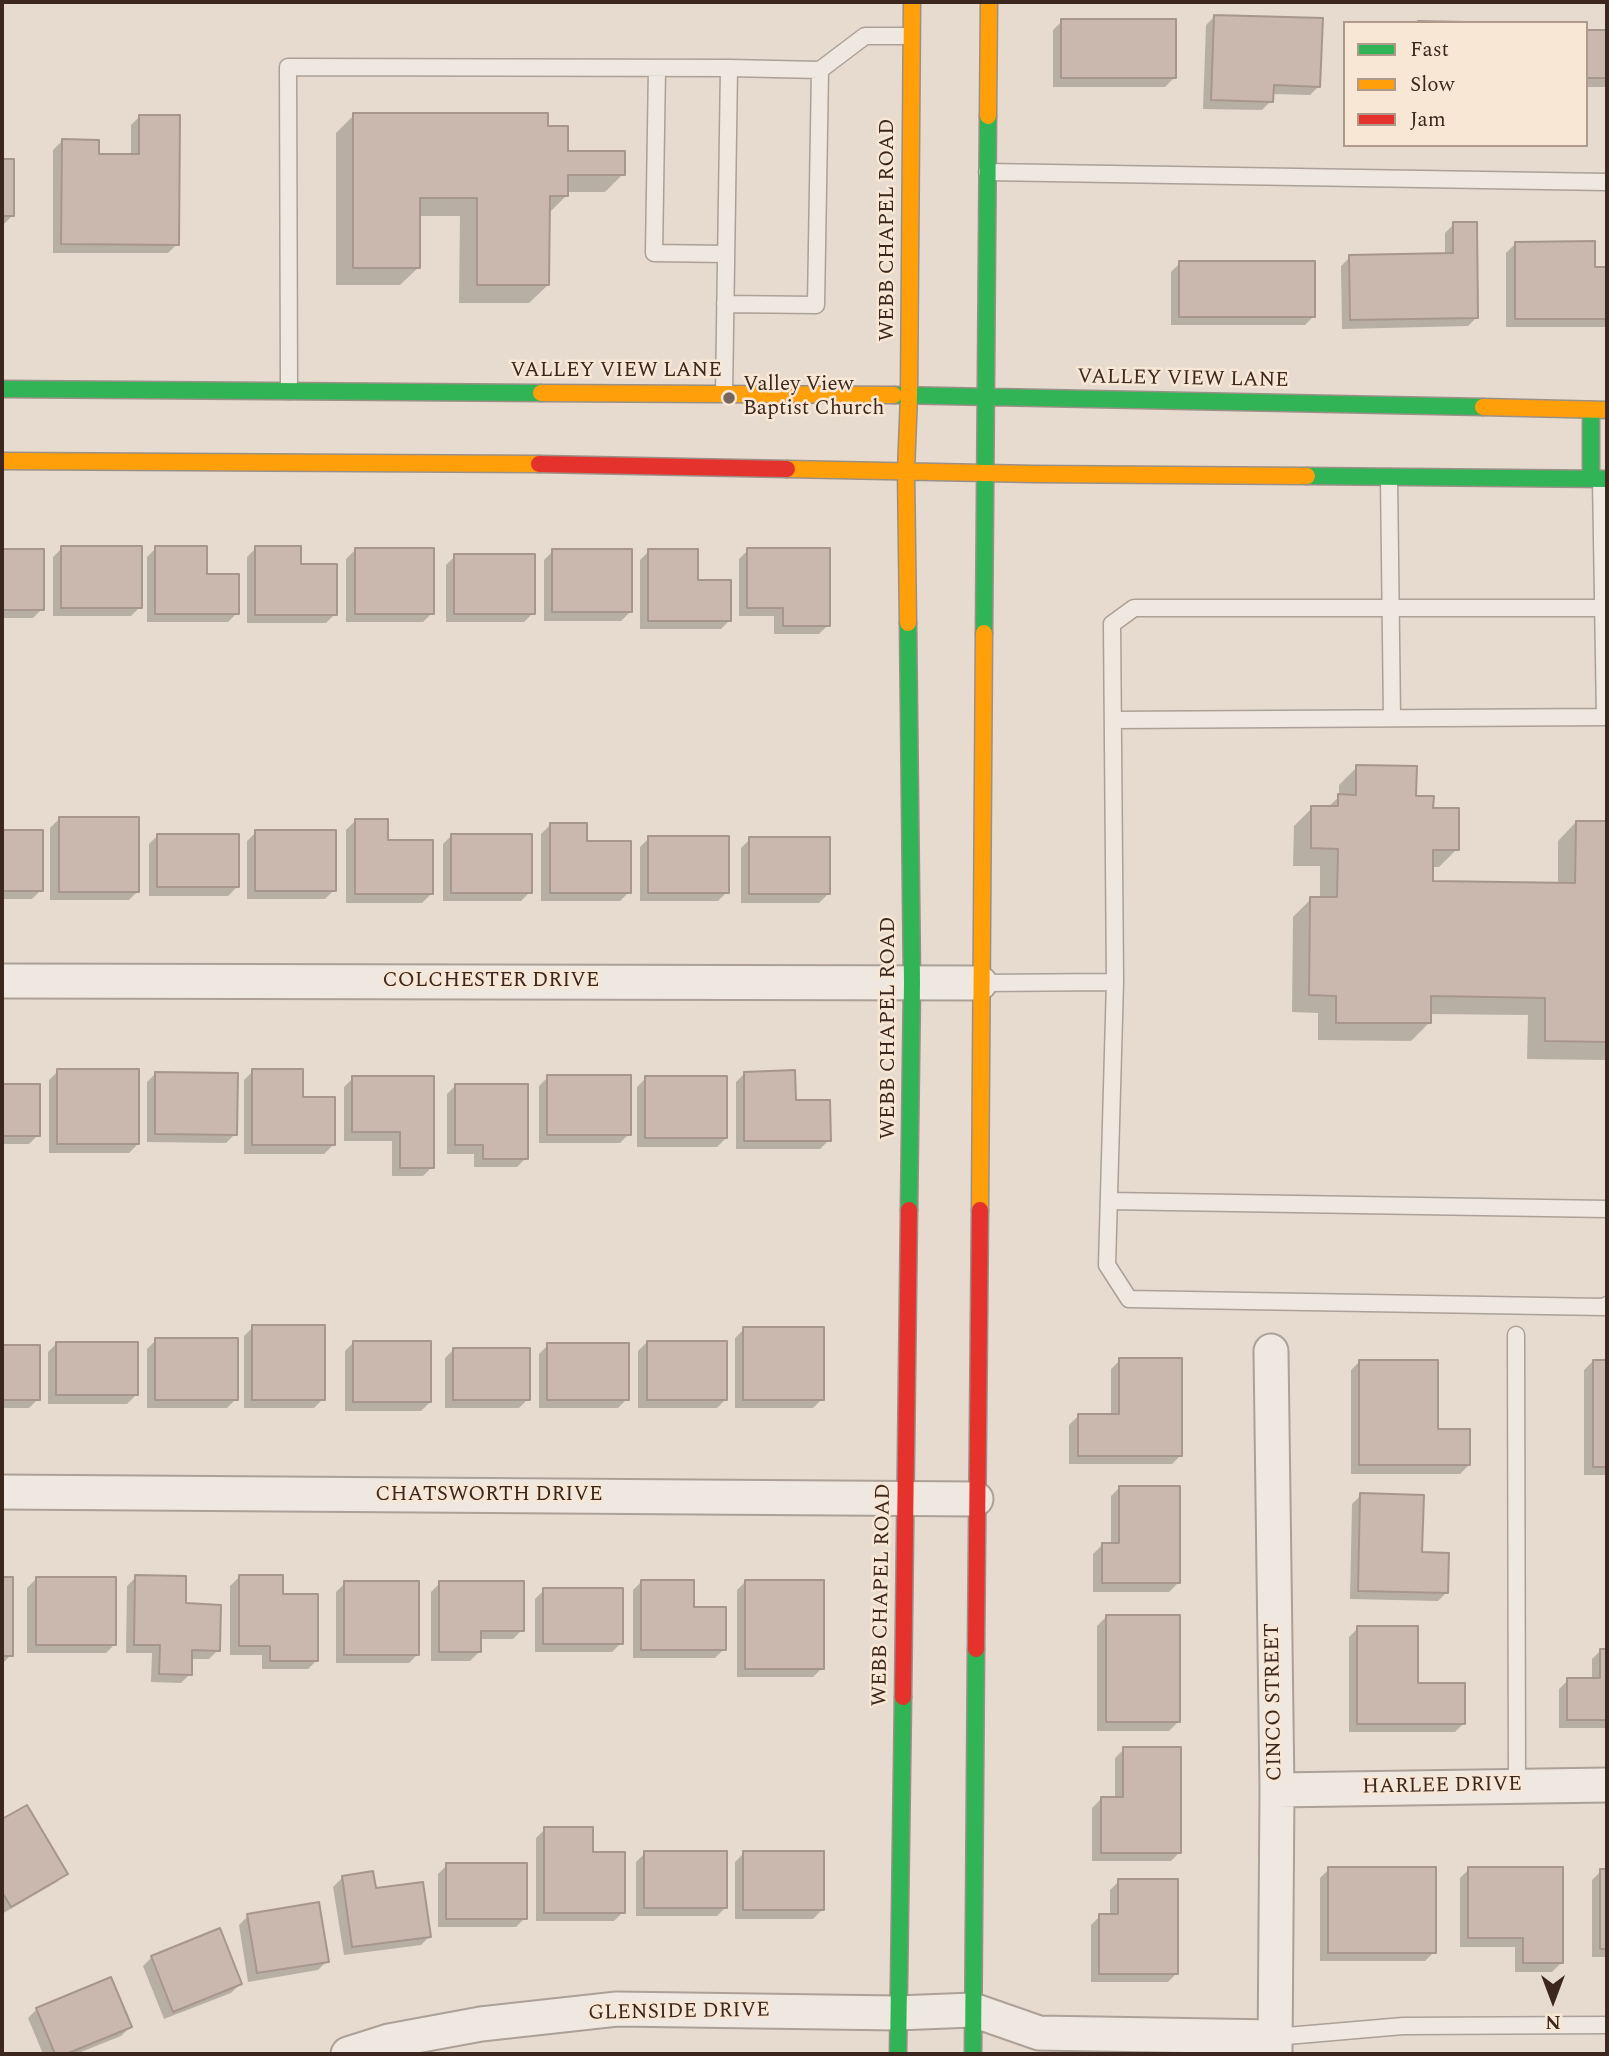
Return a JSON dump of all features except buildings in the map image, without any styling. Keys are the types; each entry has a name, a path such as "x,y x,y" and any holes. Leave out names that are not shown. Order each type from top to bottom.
{"main road":[{"name":"WEBB CHAPEL ROAD","path":"898,2054 912,983 906,471 912,2"},
{"path":"972,2054 989,2"},
{"name":"VALLEY VIEW LANE","path":"2,389 909,395 1599,410"},
{"path":"2,461 611,465 984,473 1600,479 1599,410"}],"street":[{"name":"COLCHESTER DRIVE","path":"2,981 980,983"},
{"name":"CINCO STREET","path":"1271,1351 1277,1790 1275,2045"},
{"name":"CHATSWORTH DRIVE","path":"2,1492 976,1499"},
{"name":"HARLEE DRIVE","path":"1277,1790 1607,1785"},
{"name":"GLENSIDE DRIVE","path":"348,2054 389,2041 481,2024 618,2009 897,2013 973,2010"},
{"path":"973,2010 1039,2033 1275,2045"}],"lane":[{"path":"289,391 288,67 820,70 865,36 911,36"},
{"path":"657,68 654,253 726,254"},
{"path":"724,394 729,68"},
{"path":"725,304 816,306 820,70"},
{"path":"987,172 1607,182"},
{"path":"1389,477 1392,718"},
{"path":"1113,719 1606,717 1606,608 1600,479"},
{"path":"1606,608 1134,608 1112,624 1115,982 1107,1265 1129,1299 1607,1305"},
{"path":"980,983 1115,982"},
{"path":"1109,1201 1607,1209"},
{"path":"1516,1335 1517,1786"},
{"path":"1275,2045 1403,2026 1607,2025"}],"traffic: fast":[{"path":"984,633 988,116"},
{"path":"2,389 541,393"},
{"path":"894,395 1483,407"},
{"path":"1591,410 1591,479"},
{"path":"1307,476 1607,479"},
{"path":"908,623 912,983 909,1210"},
{"path":"973,2054 976,1649"},
{"path":"898,2054 903,1697"}],"traffic: slow":[{"path":"908,623 906,471 912,2"},
{"path":"988,116 989,2"},
{"path":"541,393 894,395"},
{"path":"1483,407 1607,410"},
{"path":"2,461 539,464"},
{"path":"787,469 1307,476"},
{"path":"980,1210 984,633"}],"traffic: jam":[{"path":"539,464 787,469"},
{"path":"903,1697 909,1210"},
{"path":"976,1649 980,1210"}],"place":[{"name":"Valley View Baptist Church","path":"729,398"}]}
